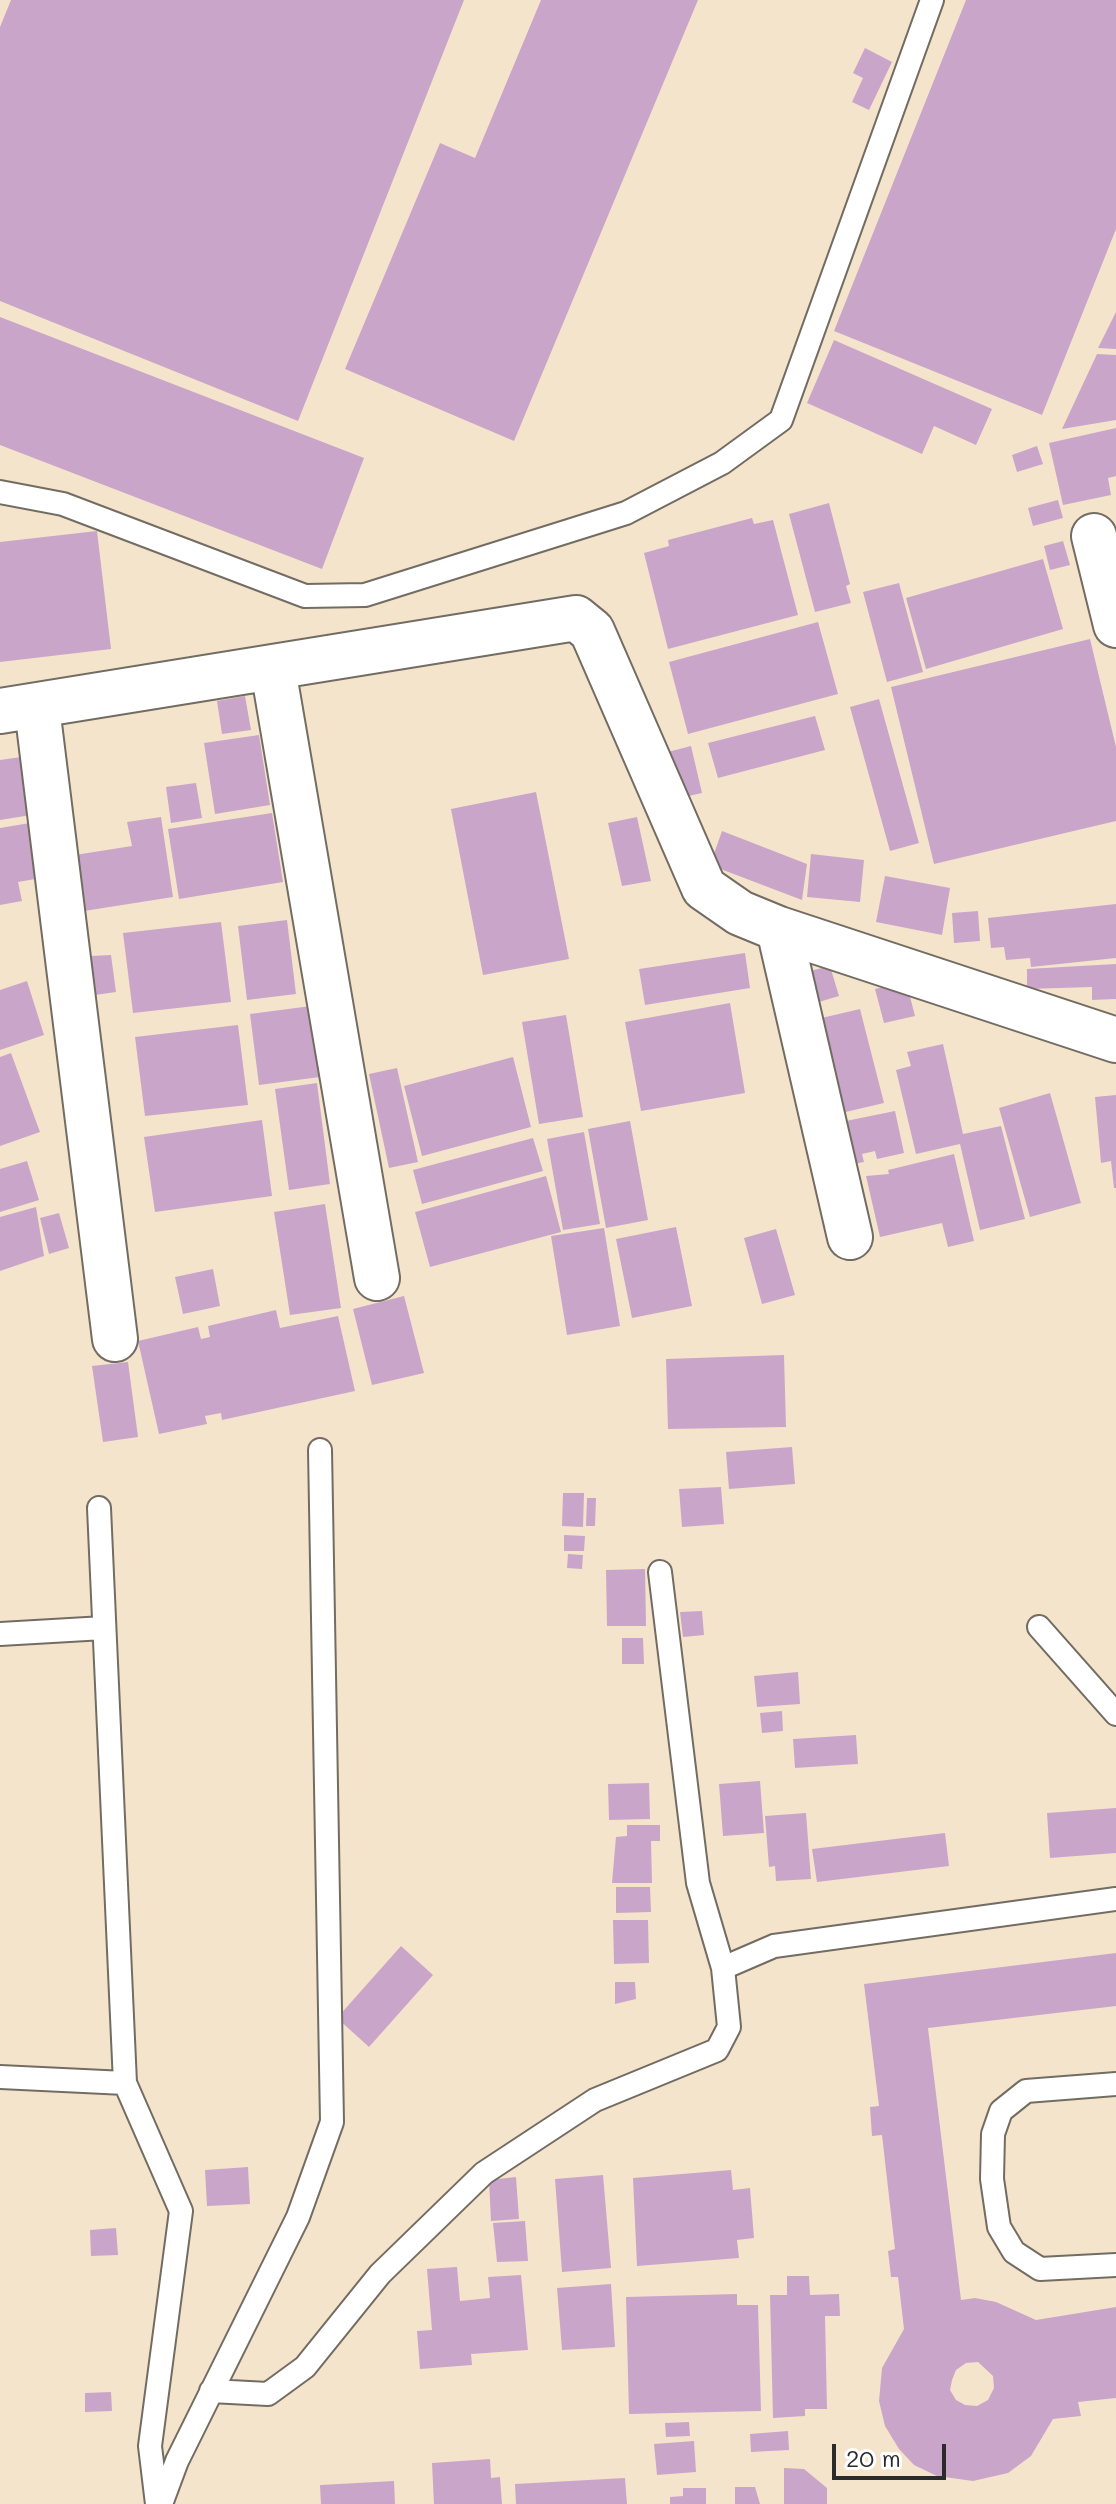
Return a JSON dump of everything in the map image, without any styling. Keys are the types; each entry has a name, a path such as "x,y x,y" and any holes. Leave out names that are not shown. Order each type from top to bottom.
{"street":[{"path":"1094,536 1116,625"},
{"path":"115,1339 18,710 576,618 592,631 704,888 740,913 779,929 1116,1040"},
{"path":"273,669 377,1278"},
{"path":"779,929 850,1237"}],"lane":[{"path":"0,492 63,504 305,596 365,595 626,513 722,463 781,420 932,0"},
{"path":"159,2504 177,2461 298,2217 332,2122 320,1450"},
{"path":"99,1508 125,2083 181,2211 150,2446 159,2504"},
{"path":"211,2391 268,2394 305,2367 380,2274 484,2173 595,2100 717,2050 729,2027 723,1968 698,1883 660,1572"},
{"path":"1039,1627 1116,1714"},
{"path":"0,1634 104,1628"},
{"path":"723,1968 774,1946 1116,1899"},
{"path":"0,2077 125,2083"},
{"path":"1116,2084 1026,2091 1001,2111 993,2134 992,2179 999,2227 1014,2252 1040,2269 1116,2265"}],"building":[{"path":"11,0 464,0 298,421 0,301 0,27"},
{"path":"541,0 698,0 514,441 345,369 440,143 475,158"},
{"path":"966,0 1116,0 1116,229 1042,415 834,331"},
{"path":"865,48 892,62 869,110 852,102 863,78 853,73"},
{"path":"1116,312 1116,349 1098,348"},
{"path":"0,317 364,458 322,569 0,445"},
{"path":"834,340 992,409 976,445 934,426 922,454 807,403"},
{"path":"1097,354 1116,355 1116,420 1062,429"},
{"path":"1116,428 1116,476 1108,478 1111,495 1063,505 1049,443"},
{"path":"1037,446 1043,464 1017,472 1012,455"},
{"path":"1058,500 1063,518 1033,526 1028,508"},
{"path":"829,503 850,584 846,586 851,603 815,612 789,514"},
{"path":"752,518 754,524 773,520 798,615 668,649 644,553 669,546 668,540"},
{"path":"97,531 111,649 0,662 0,542"},
{"path":"1063,541 1070,565 1050,570 1044,546"},
{"path":"1043,559 1063,629 926,669 906,598"},
{"path":"899,583 923,672 887,682 863,592"},
{"path":"818,622 838,694 688,734 669,662"},
{"path":"1090,639 1116,747 1116,821 934,864 891,687"},
{"path":"245,696 251,730 222,734 217,701"},
{"path":"879,699 919,843 890,851 850,707"},
{"path":"815,716 825,750 718,778 708,743"},
{"path":"259,735 270,805 215,814 204,743"},
{"path":"691,746 702,793 675,799 664,753"},
{"path":"21,757 31,815 0,820 0,760"},
{"path":"196,783 202,818 171,823 166,787"},
{"path":"536,792 569,959 483,975 451,809"},
{"path":"272,813 283,882 179,899 168,829"},
{"path":"161,817 173,897 84,911 75,855 132,846 127,822"},
{"path":"637,817 651,881 622,886 608,823"},
{"path":"30,823 41,878 18,882 22,901 0,905 0,828"},
{"path":"722,831 807,864 802,900 710,865"},
{"path":"811,854 864,860 860,902 807,897"},
{"path":"885,876 950,888 942,935 876,922"},
{"path":"1116,904 1116,958 1031,967 1030,958 1006,960 1004,947 991,948 988,918"},
{"path":"978,911 980,941 954,943 952,913"},
{"path":"287,920 296,994 247,1000 238,926"},
{"path":"221,922 231,1002 133,1013 123,933"},
{"path":"745,953 750,988 645,1005 639,969"},
{"path":"111,955 116,992 95,995 91,956"},
{"path":"1116,964 1116,999 1092,1000 1092,987 1027,989 1027,969"},
{"path":"830,966 839,996 819,1002 810,971"},
{"path":"27,981 44,1035 0,1050 0,990"},
{"path":"906,981 915,1016 884,1023 875,989"},
{"path":"730,1003 745,1093 641,1111 625,1022"},
{"path":"311,1006 320,1077 259,1085 250,1014"},
{"path":"860,1009 884,1103 837,1114 813,1020"},
{"path":"566,1015 583,1117 539,1124 522,1022"},
{"path":"238,1025 248,1105 145,1116 135,1037"},
{"path":"943,1044 963,1134 1001,1126 1025,1219 980,1230 960,1144 916,1154 896,1070 911,1066 907,1052"},
{"path":"11,1053 40,1132 0,1146 0,1057"},
{"path":"513,1057 531,1127 422,1156 404,1086"},
{"path":"397,1068 418,1162 389,1168 369,1074"},
{"path":"317,1083 330,1184 289,1190 275,1089"},
{"path":"1050,1093 1081,1203 1030,1217 999,1108"},
{"path":"1116,1095 1114,1188 1111,1161 1101,1163 1095,1097"},
{"path":"895,1111 904,1153 877,1159 875,1151 862,1154 864,1162 848,1165 841,1122"},
{"path":"262,1120 272,1196 155,1212 144,1137"},
{"path":"630,1121 648,1220 606,1228 588,1129"},
{"path":"584,1132 600,1224 563,1230 547,1139"},
{"path":"533,1138 543,1171 422,1204 413,1170"},
{"path":"954,1154 974,1241 948,1247 942,1223 880,1237 866,1176 889,1174 888,1170"},
{"path":"27,1161 39,1200 0,1212 0,1169"},
{"path":"546,1176 561,1232 430,1267 415,1212"},
{"path":"325,1204 341,1308 290,1315 274,1212"},
{"path":"36,1207 44,1256 0,1271 0,1217"},
{"path":"59,1213 69,1248 49,1254 40,1218"},
{"path":"676,1227 692,1306 632,1318 616,1239"},
{"path":"604,1228 620,1326 567,1335 551,1236"},
{"path":"776,1229 795,1295 762,1304 744,1238"},
{"path":"213,1269 220,1306 183,1314 175,1277"},
{"path":"404,1296 424,1373 372,1385 353,1309"},
{"path":"276,1310 280,1328 338,1316 355,1391 222,1420 221,1413 205,1416 207,1424 159,1434 138,1341 198,1327 201,1339 210,1337 208,1326"},
{"path":"784,1355 786,1427 668,1429 666,1359"},
{"path":"128,1362 138,1437 103,1442 92,1366"},
{"path":"792,1447 795,1484 729,1489 726,1452"},
{"path":"721,1487 724,1524 682,1527 679,1489"},
{"path":"563,1493 584,1493 583,1527 562,1526"},
{"path":"587,1498 596,1498 595,1526 586,1526"},
{"path":"564,1535 585,1536 584,1551 564,1551"},
{"path":"568,1554 583,1555 582,1569 567,1568"},
{"path":"645,1569 646,1626 607,1626 606,1570"},
{"path":"702,1611 704,1635 683,1637 680,1612"},
{"path":"622,1638 643,1638 644,1664 622,1664"},
{"path":"798,1672 800,1704 757,1707 754,1676"},
{"path":"782,1711 783,1731 762,1733 760,1713"},
{"path":"856,1735 858,1764 795,1768 793,1739"},
{"path":"760,1781 764,1833 723,1836 719,1784"},
{"path":"649,1783 650,1819 609,1820 608,1784"},
{"path":"1116,1808 1116,1853 1050,1858 1047,1813"},
{"path":"806,1813 811,1879 776,1881 775,1866 769,1867 765,1816"},
{"path":"627,1825 660,1825 660,1841 651,1841 652,1883 612,1883 616,1837 627,1836"},
{"path":"945,1833 949,1866 817,1882 812,1849"},
{"path":"616,1887 650,1887 651,1912 616,1913"},
{"path":"613,1920 648,1920 649,1963 614,1964"},
{"path":"401,1946 433,1975 369,2047 337,2018"},
{"path":"1116,1953 1116,2006 928,2028 961,2300 975,2298 996,2302 1036,2320 1116,2307 1116,2398 1078,2402 1081,2416 1053,2419 1031,2456 1008,2473 973,2481 937,2476 914,2465 899,2449 885,2426 879,2401 882,2368 904,2329 898,2277 891,2277 888,2251 895,2249 882,2135 872,2136 870,2107 879,2106 864,1984","holes":["978,2362 993,2376 994,2388 988,2400 977,2406 956,2400 950,2390 956,2370 966,2363"]},
{"path":"615,1982 635,1982 636,1999 615,2004"},
{"path":"248,2167 250,2204 207,2206 205,2170"},
{"path":"731,2170 733,2190 750,2188 754,2238 737,2240 739,2258 637,2266 633,2178"},
{"path":"603,2175 611,2268 562,2272 555,2179"},
{"path":"516,2177 519,2219 491,2221 489,2180"},
{"path":"525,2221 528,2261 497,2262 493,2223"},
{"path":"116,2228 118,2255 91,2256 90,2230"},
{"path":"457,2267 460,2301 490,2298 488,2277 521,2275 528,2350 471,2354 472,2365 420,2369 417,2331 432,2330 427,2269"},
{"path":"787,2276 809,2276 810,2295 839,2294 840,2316 825,2316 827,2409 805,2409 805,2416 773,2418 770,2295 787,2295"},
{"path":"611,2284 615,2347 562,2350 557,2288"},
{"path":"737,2294 737,2305 758,2305 761,2411 629,2414 626,2297"},
{"path":"111,2392 112,2411 85,2412 85,2393"},
{"path":"689,2422 690,2436 666,2437 665,2423"},
{"path":"788,2431 789,2450 751,2452 750,2434"},
{"path":"694,2441 696,2472 657,2475 654,2444"},
{"path":"490,2459 491,2478 500,2477 502,2504 434,2504 432,2463"},
{"path":"784,2468 804,2469 827,2488 827,2504 784,2504"},
{"path":"625,2478 627,2504 516,2504 515,2484"},
{"path":"394,2481 395,2504 321,2504 320,2485"},
{"path":"735,2487 755,2487 760,2504 735,2504"},
{"path":"683,2488 706,2488 706,2504 670,2504 670,2497 683,2496"}]}
